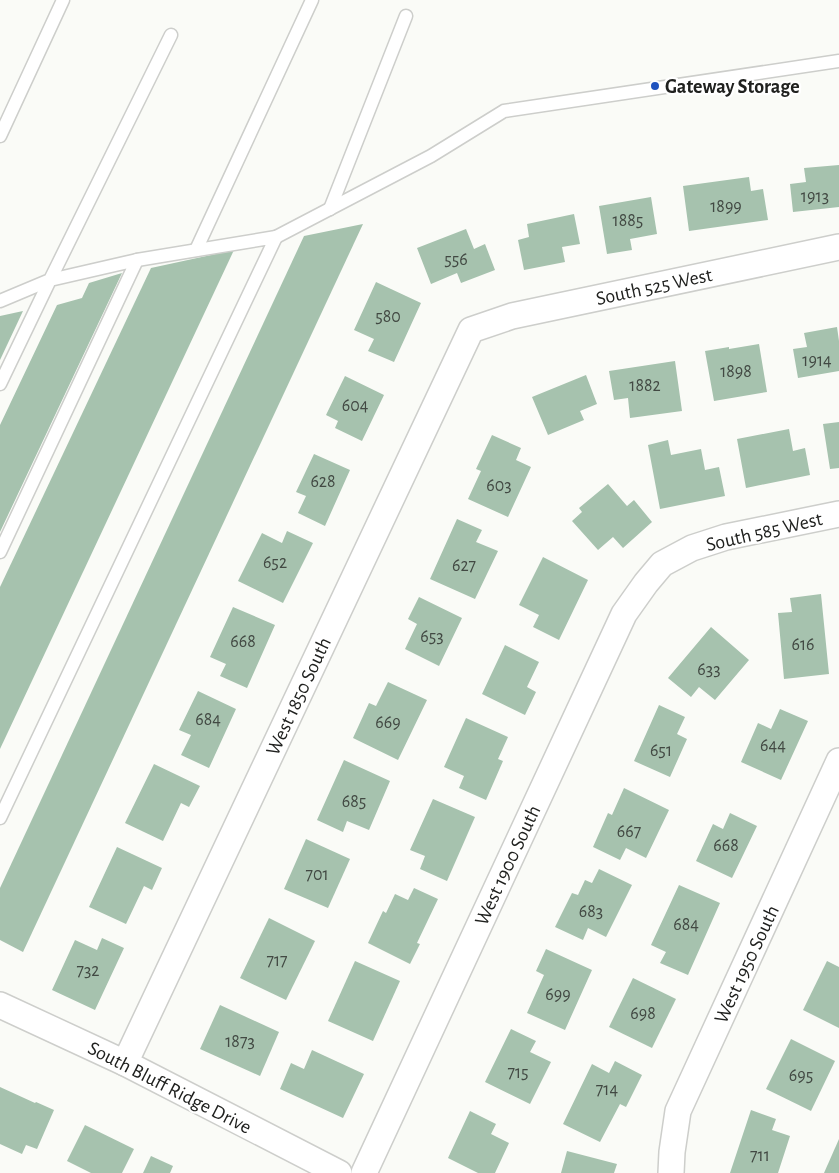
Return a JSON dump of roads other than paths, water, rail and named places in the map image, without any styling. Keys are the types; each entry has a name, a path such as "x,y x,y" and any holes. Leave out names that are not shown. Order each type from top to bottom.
{"street":[{"name":"South 525 West","path":"471,330 512,316 839,247"},
{"name":"West 1850 South","path":"125,1063 471,330"},
{"name":"South 585 West","path":"662,564 692,548 726,537 839,514"},
{"name":"West 1900 South","path":"364,1173 624,614 662,564"},
{"name":"West 1950 South","path":"671,1173 678,1111 839,761"},
{"name":"South Bluff Ridge Drive","path":"0,1004 125,1063 339,1173"}],"lane":[{"path":"0,136 64,0"},
{"path":"196,250 312,0"},
{"path":"330,209 406,16"},
{"path":"0,384 171,35"},
{"path":"0,301 50,280 137,260 276,237 431,156 504,111 839,61"},
{"path":"0,818 276,237"},
{"path":"0,552 137,260"}],"place":[{"name":"Gateway Storage","path":"655,86"}]}
